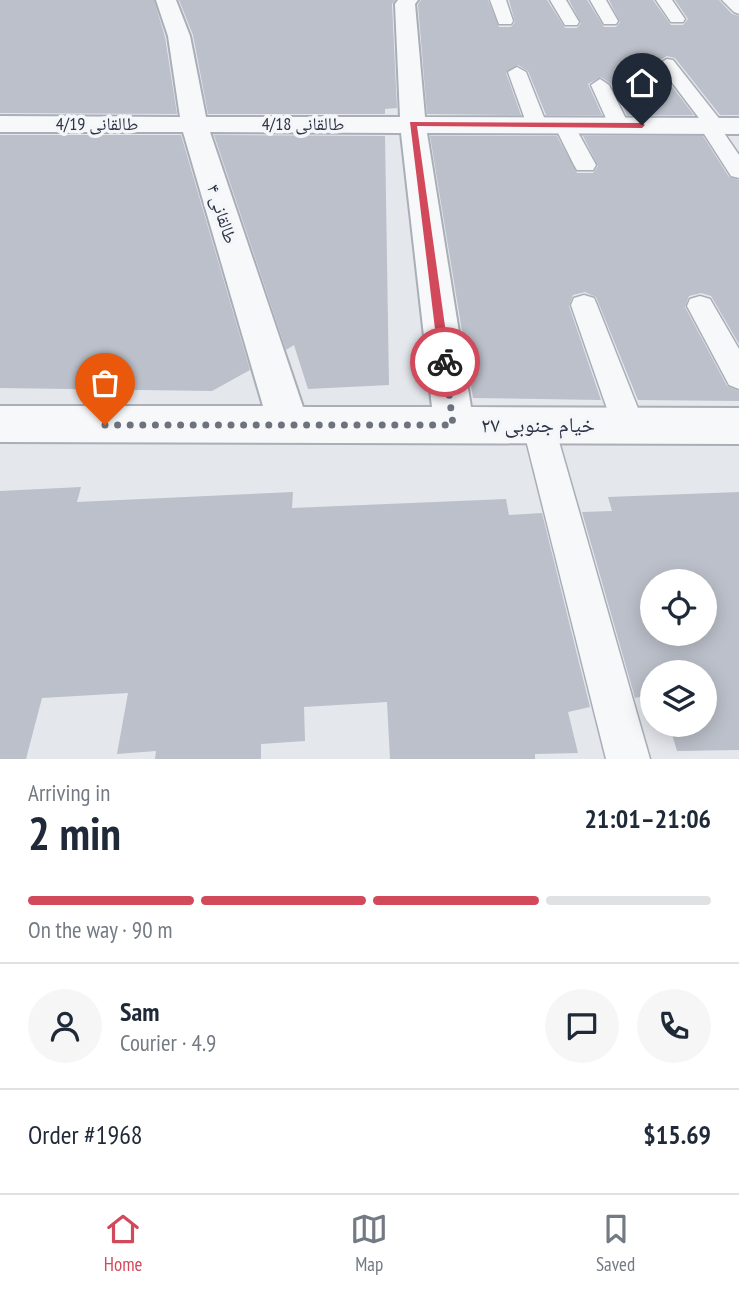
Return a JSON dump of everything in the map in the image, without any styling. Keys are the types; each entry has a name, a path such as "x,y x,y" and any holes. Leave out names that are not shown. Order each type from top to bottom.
{"street":[{"name":"طالقانی ۴","path":"166,0 179,36 194,124 289,425"},
{"path":"408,0 405,4 413,123 453,425"},
{"name":"طالقانی 4/19","path":"0,124 194,124"},
{"name":"طالقانی 4/18","path":"194,124 721,126"},
{"name":"خیام جنوبی ۲۷","path":"0,424 739,426"}],"lane":[{"path":"498,0 505,21"},
{"path":"558,0 571,22"},
{"path":"598,0 610,21"},
{"path":"664,0 677,19"},
{"path":"730,0 739,9"},
{"path":"667,64 721,126 739,171"},
{"path":"517,72 537,125"},
{"path":"600,85 619,125"},
{"path":"564,125 585,165"},
{"path":"584,305 629,426"},
{"path":"700,306 739,376"},
{"path":"538,424 628,759"}],"building":[{"path":"0,0 154,0 165,37 177,114 0,113"},
{"path":"179,0 395,0 392,4 397,108 385,109 385,114 208,114 193,35"},
{"path":"421,0 488,0 499,27 511,27 515,22 509,0 547,0 565,28 577,28 581,23 569,0 587,0 604,27 616,27 620,22 609,0 653,0 671,25 683,25 688,19 675,0 719,0 732,14 739,16 739,115 720,115 675,58 667,56 657,62 656,66 694,115 627,115 611,84 601,77 588,84 602,115 546,115 528,71 518,65 506,73 521,115 427,114 418,5"},
{"path":"0,135 181,135 250,370 212,391 0,388"},
{"path":"214,135 385,136 389,385 308,389 294,345 286,350"},
{"path":"430,136 557,136 577,173 593,173 598,166 583,136 703,136 729,177 739,180 739,344 711,296 701,293 689,296 685,307 727,386 739,391 739,401 638,400 596,297 585,292 573,295 569,306 601,400 473,398"},
{"path":"81,487 77,502 293,492 292,508 506,499 509,515 542,513 590,707 568,712 578,753 535,754 535,759 390,759 387,702 304,707 305,741 261,744 261,759 155,759 156,751 117,754 128,693 42,698 26,759 0,759 0,491"},
{"path":"739,492 739,750 677,751 673,737 717,737 717,660 640,660 640,697 635,698 582,512 612,511 608,497"}],"way so far":[{"path":"105,425 453,425 445,362"}],"route":[{"path":"445,362 413,123 642,125"}]}
